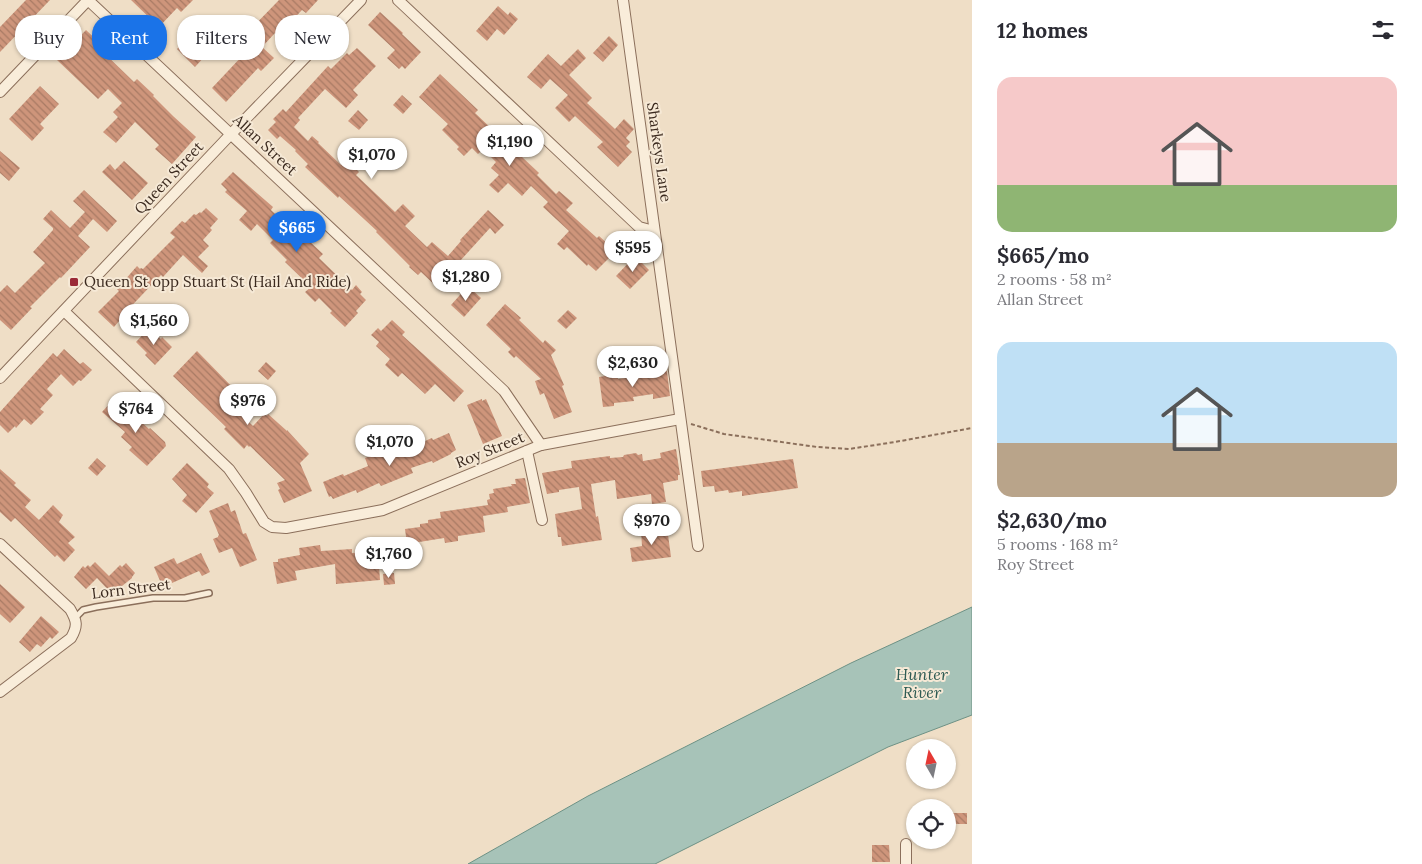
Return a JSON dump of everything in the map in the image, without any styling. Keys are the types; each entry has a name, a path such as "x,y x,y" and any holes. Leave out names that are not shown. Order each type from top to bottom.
{"street":[{"path":"0,92 88,0"},
{"name":"Allan Street","path":"88,0 504,391 541,445"},
{"name":"Queen Street","path":"0,378 361,0"},
{"path":"398,0 639,227 654,230"},
{"name":"Sharkeys Lane","path":"623,0 698,546"},
{"name":"Roy Street","path":"64,311 229,470 264,522 272,527 286,528 383,510 541,445 680,419"},
{"path":"527,451 542,520"},
{"path":"0,544 70,609 75,618 76,629 71,638 0,692"},
{"path":"906,849 906,864"}],"lane":[{"name":"Lorn Street","path":"75,618 83,610 96,607 153,598 186,598 209,593"}],"path":[{"path":"680,419 724,434 800,445 848,449 972,428"}],"water":[{"name":"Hunter River","path":"972,607 972,715 888,747 655,864 468,864 588,796 851,663"}],"building":[{"path":"26,0 50,0 36,15 15,15 15,36 0,52 0,27"},
{"path":"131,0 193,0 181,12 177,8 167,19 167,15 147,15"},
{"path":"279,0 318,0 306,13 302,10 297,15 275,15 275,33 265,44 264,15"},
{"path":"498,6 508,15 510,12 518,19 504,35 497,29 487,41 476,31"},
{"path":"380,12 421,52 405,69 402,66 399,69 387,58 395,50 368,25"},
{"path":"86,30 92,36 92,60 111,60 134,82 137,79 196,137 172,164 155,149 159,145 135,122 116,143 103,132 118,117 113,112 122,103 108,89 98,99 57,60 82,60 82,34"},
{"path":"609,36 618,45 603,62 593,53"},
{"path":"357,48 376,66 353,90 358,95 346,108 325,89 298,118 300,120 294,127 308,141 312,136 341,165 348,161 359,172 356,175 395,212 403,204 415,216 405,226 427,247 432,242 448,256 488,210 504,225 495,234 490,228 460,261 469,269 458,282 452,277 440,290 421,272 418,275 409,267 377,231 305,167 308,164 296,150 280,136 277,139 268,130 276,122 273,119 283,109 286,112 328,66 331,69 340,60 349,60 349,55"},
{"path":"578,49 586,58 569,75 592,98 587,103 615,129 624,119 634,129 626,138 630,142 626,146 632,152 618,167 597,147 603,142 575,116 569,122 555,108 568,95 550,79 541,89 527,77 548,54 561,66"},
{"path":"265,50 274,58 261,71 258,68 226,102 212,88 238,60 265,60"},
{"path":"188,60 201,60 195,67"},
{"path":"440,74 478,110 475,113 494,131 491,134 504,146 510,140 525,154 522,157 539,173 537,175 556,194 559,191 573,203 566,210 597,238 599,236 609,245 605,249 612,255 596,271 588,264 587,266 567,247 564,250 557,244 569,231 543,207 548,202 531,186 522,196 508,183 498,193 489,185 499,175 491,168 496,162 483,149 478,154 472,148 464,156 457,149 459,147 442,130 448,124 419,97"},
{"path":"40,86 59,104 40,124 44,128 32,141 9,119"},
{"path":"402,95 412,104 403,114 393,105"},
{"path":"358,110 368,120 359,130 348,121"},
{"path":"0,151 20,168 9,181 0,173"},
{"path":"124,161 148,183 132,200 102,172 110,164 115,170"},
{"path":"233,172 273,207 271,210 304,242 307,239 323,254 319,258 352,290 356,285 362,292 360,294 366,300 356,311 358,313 345,327 330,313 332,311 319,298 315,302 305,292 311,287 285,262 287,260 270,243 273,240 257,224 251,231 239,220 247,211 225,192 227,190 221,184"},
{"path":"84,190 117,221 107,232 93,219 78,236 90,247 30,307 32,308 11,330 0,320 0,292 7,285 15,293 45,263 33,252 53,230 43,219 51,210 70,228 85,212 73,201"},
{"path":"206,208 218,219 210,228 212,230 203,240 209,246 198,257 208,266 202,273 183,255 163,277 161,275 119,319 114,327 98,312 119,291 117,289 137,266 143,269 175,237 170,233 182,221 185,223 194,214 201,213"},
{"path":"635,256 649,270 630,289 616,276"},
{"path":"468,286 481,298 464,317 451,305"},
{"path":"505,304 521,318 519,320 543,343 545,340 556,350 551,355 564,385 562,386 572,412 554,419 544,393 540,395 535,381 541,379 516,356 514,358 508,352 511,349 486,325"},
{"path":"568,310 577,318 566,329 557,321"},
{"path":"392,320 405,332 402,335 464,391 454,402 435,384 425,394 402,373 398,377 385,365 390,359 376,346 379,342 371,335 378,328 381,331"},
{"path":"149,328 172,347 155,365 136,342"},
{"path":"64,349 80,364 83,362 92,370 73,386 61,374 47,389 53,395 40,409 44,412 31,425 24,419 16,428 15,426 8,433 0,425 0,412 53,353 57,357"},
{"path":"197,351 239,394 238,396 244,402 236,410 253,426 265,413 267,416 268,414 287,430 309,454 300,463 312,491 284,503 277,483 285,480 250,446 247,445 244,449 224,429 226,427 173,376"},
{"path":"266,362 276,371 268,380 258,371"},
{"path":"667,371 670,396 653,399 653,394 633,397 634,401 614,403 614,406 603,407 599,377 611,375 611,377 617,376 618,379"},
{"path":"482,399 482,401 486,399 502,436 483,444 467,405"},
{"path":"113,400 136,421 138,419 165,442 166,446 147,466 129,450 132,447 121,437 125,432 102,412"},
{"path":"449,433 456,450 451,454 433,463 432,461 411,468 413,473 381,486 379,483 357,493 356,490 333,499 331,496 329,497 323,482 368,466 365,458 381,452 382,456 405,447 406,449"},
{"path":"676,449 680,475 678,475 678,480 663,483 666,502 652,504 651,494 617,499 615,480 591,484 602,540 562,546 561,537 558,537 555,514 582,509 579,487 547,494 542,473 572,468 571,461 610,456 610,458 623,457 624,455 636,453 638,455 642,454 643,461 661,458 660,453"},
{"path":"97,458 106,466 97,476 88,468"},
{"path":"793,459 798,488 742,496 742,491 729,493 728,490 715,492 714,486 703,487 701,471"},
{"path":"187,463 209,484 207,487 214,493 196,513 182,501 187,495 172,479"},
{"path":"0,469 31,500 25,507 39,520 53,505 63,515 59,522 75,537 68,543 75,550 64,562 57,555 55,557 15,518 11,522 0,512"},
{"path":"525,478 530,503 507,507 508,512 483,516 485,532 458,536 458,541 445,543 444,538 407,544 405,529 420,527 420,524 428,523 428,520 441,518 440,512 488,505 487,500 490,499 489,494 494,493 493,489 512,486 511,484 516,484 515,479"},
{"path":"228,503 231,512 235,510 243,534 246,533 257,560 240,567 232,548 219,553 213,539 219,535 209,511"},
{"path":"667,527 671,557 632,562 630,548 642,546 641,531"},
{"path":"320,545 321,551 352,549 352,553 378,551 380,580 336,584 335,564 295,571 297,580 277,584 273,562 278,562 278,559 300,555 299,548"},
{"path":"201,553 210,572 202,576 199,571 172,583 170,579 161,583 154,567 174,558 177,564"},
{"path":"95,562 109,576 120,565 122,567 126,563 135,573 132,578 112,594 97,578 86,589 74,577 83,566 85,568 88,565 90,567"},
{"path":"394,573 395,584 384,585 383,574"},
{"path":"0,584 25,607 10,623 0,614"},
{"path":"41,616 59,632 52,639 50,637 41,647 37,644 30,652 19,642"},
{"path":"956,813 967,813 967,824 956,824"},
{"path":"872,845 889,845 890,862 872,862"}],"place":[{"name":"Queen St opp Stuart St (Hail And Ride)","path":"74,282"}]}
